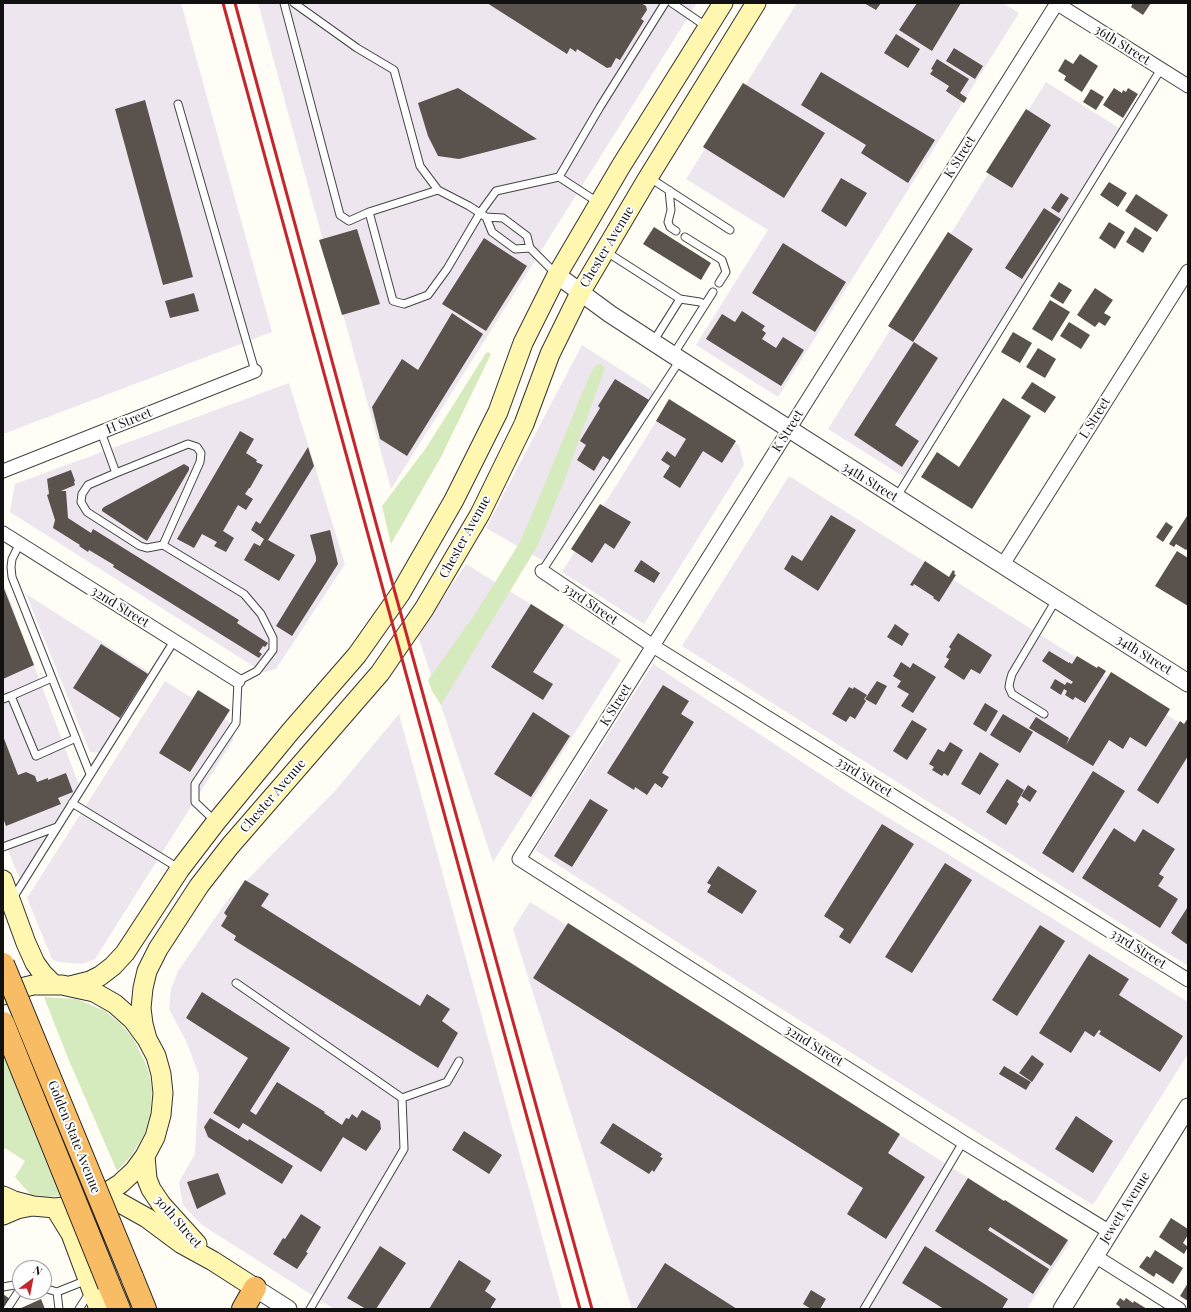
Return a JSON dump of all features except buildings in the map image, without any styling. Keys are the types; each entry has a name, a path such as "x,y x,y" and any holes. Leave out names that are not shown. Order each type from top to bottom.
{"highway":[{"name":"Golden State Avenue","path":"3,964 145,1309"},
{"name":"Golden State Avenue","path":"3,1024 96,1285 119,1309"},
{"path":"243,1309 255,1288"}],"main road":[{"name":"Chester Avenue","path":"62,985 90,980 100,976 113,966 125,953 180,869 216,822 290,732 357,655 400,594 429,546 461,487 498,412 523,343 557,275 723,3"},
{"name":"Chester Avenue","path":"147,1039 143,1024 143,988 147,971 158,949 199,886 230,846 380,673 424,609 480,514 524,424 550,354 580,293 648,177 756,3"},
{"path":"3,880 26,943 36,963 43,974 62,985"},
{"path":"3,995 13,990 33,985 62,985 94,992 115,1004 133,1020 147,1039 156,1056 163,1093 161,1115 155,1137 145,1156 134,1171 120,1184 104,1194 83,1203 55,1208 33,1206 14,1201 3,1196"},
{"name":"30th Street","path":"145,1156 147,1179 151,1189 177,1223 213,1260"},
{"name":"30th Street","path":"104,1194 147,1218 182,1244 213,1260 255,1288"},
{"path":"3,1215 17,1209 33,1206"},
{"path":"55,1208 72,1234 96,1285 99,1309"}],"street":[{"name":"36th Street","path":"1057,3 1188,86"},
{"name":"K Street","path":"519,859 1057,3"},
{"name":"L Street","path":"1002,566 1188,272"},
{"name":"34th Street","path":"557,275 580,293 652,342 1188,683"},
{"name":"H Street","path":"3,471 255,371"},
{"name":"32nd Street","path":"3,533 238,681"},
{"name":"33rd Street","path":"542,571 653,646 1188,980"},
{"name":"32nd Street","path":"519,859 963,1142 1110,1232"},
{"name":"Jewett Avenue","path":"1062,1309 1188,1107"},
{"path":"1095,1256 1179,1309"},
{"name":"30th Street","path":"255,1288 288,1309"}],"lane":[{"path":"284,3 340,215 349,221 369,212 438,190"},
{"path":"294,3 357,48 394,70 420,166 438,190 483,215 503,218 527,236 530,248 557,275"},
{"path":"559,177 600,107 665,3"},
{"path":"672,3 707,28"},
{"path":"895,498 1161,69"},
{"path":"178,104 255,371"},
{"path":"369,212 393,301 404,304 428,295 483,215 496,191 559,177 599,204"},
{"path":"648,177 730,230"},
{"path":"669,190 671,210 668,222 670,227 676,231"},
{"path":"483,215 492,232 515,249 530,248"},
{"path":"685,237 722,260 726,272 719,283"},
{"path":"605,251 680,299 700,302 706,305"},
{"path":"542,571 677,358 714,292"},
{"path":"652,342 680,299"},
{"path":"101,432 116,473"},
{"path":"163,545 200,462 201,454 197,447 188,444 88,485 82,494 81,502 87,512 140,546 147,548 163,545 244,594 261,614 273,638 273,650 257,671 238,681 236,723 195,784 195,802 216,822"},
{"path":"20,543 12,559 12,577 90,774"},
{"path":"1044,714 1012,694 1009,687 1012,674 1056,600"},
{"path":"11,901 174,641"},
{"path":"3,699 52,678"},
{"path":"11,696 36,756 76,738"},
{"path":"72,803 180,869"},
{"path":"3,847 57,827"},
{"path":"236,983 402,1098"},
{"path":"402,1098 447,1082 459,1061"},
{"path":"310,1309 404,1149 402,1098"},
{"path":"864,1309 963,1142"},
{"path":"52,1291 56,1292 96,1285"},
{"path":"79,1309 96,1285"},
{"path":"56,1292 58,1309"},
{"path":"6,1309 12,1300"}],"shaded area":[{"path":"3,3 181,3 272,332 3,434"},
{"path":"258,3 697,3 391,489"},
{"path":"797,3 1003,3 1019,13 778,397 696,345 768,230 686,179"},
{"path":"1046,82 1122,130 904,477 828,429"},
{"path":"582,345 657,393 549,564 486,528"},
{"path":"289,383 345,564 276,669 265,672 261,671 10,512 15,484"},
{"path":"669,401 739,445 744,465 644,624 562,572"},
{"path":"789,476 1188,728 1188,966 682,646"},
{"path":"466,564 621,660 493,862 418,636"},
{"path":"3,582 80,788 21,882 3,839"},
{"path":"26,594 152,674 103,753 90,752"},
{"path":"653,664 858,799 1188,1002 1188,1054 1093,1205 742,984 535,850"},
{"path":"165,681 228,721 234,730 233,740 95,959 82,964 58,962 52,959 27,898"},
{"path":"399,714 562,1309 334,1309 202,1225 183,1205 179,1182 195,1154 199,1075 186,1041 169,1009 171,989 178,971 229,898 335,791"},
{"path":"530,902 1070,1242 1027,1309 632,1309 513,929"}],"green space":[{"path":"488,352 491,354 441,457 391,544 382,506 426,448"},
{"path":"598,364 601,364 605,368 563,484 538,545 441,705 432,691 428,680 477,611 520,542 588,379 593,369"},
{"path":"44,997 77,999 105,1011 121,1024 134,1040 144,1060 149,1073 152,1090 150,1118 144,1135 131,1156 117,1171 68,1058"},
{"path":"3,1046 61,1196 32,1198 15,1177 25,1161 5,1148 3,1150"}],"railway":[{"path":"223,3 580,1309"},
{"path":"235,3 592,1309"}]}
